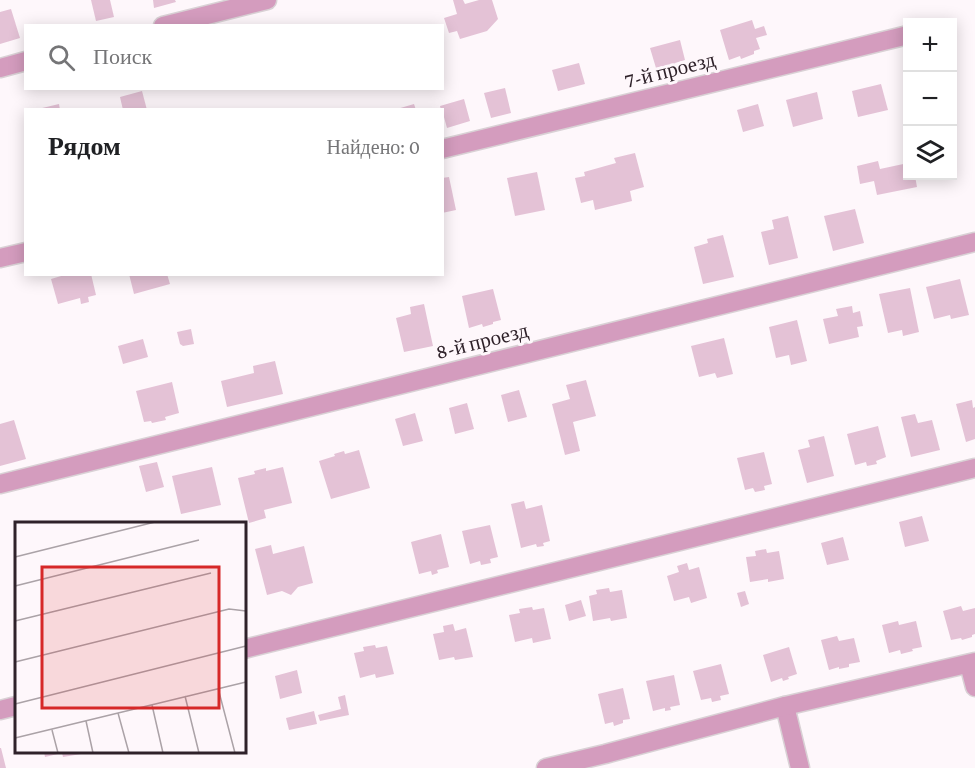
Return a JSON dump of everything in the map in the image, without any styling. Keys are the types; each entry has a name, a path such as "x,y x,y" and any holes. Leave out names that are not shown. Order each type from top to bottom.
{"street":[{"path":"172,24 267,0"},
{"name":"7-й проезд","path":"444,149 903,36"},
{"path":"0,68 24,62"},
{"name":"8-й проезд","path":"0,484 975,242"},
{"path":"0,258 24,252"},
{"path":"246,650 975,468"},
{"path":"546,768 606,761 785,706 972,663 975,687"},
{"path":"0,710 15,706"},
{"path":"785,706 800,768"}],"building":[{"path":"91,0 110,0 114,17 96,21"},
{"path":"153,0 175,0 176,2 154,8"},
{"path":"453,0 463,0 465,4 479,0 492,0 498,19 487,31 460,39 457,31 449,33 444,18 457,14"},
{"path":"11,9 20,38 0,44 0,12"},
{"path":"752,20 755,29 764,26 767,35 756,38 760,49 741,59 740,56 729,60 720,30"},
{"path":"680,40 685,60 675,63 676,67 663,70 662,66 656,68 650,48"},
{"path":"579,63 585,84 558,91 552,70"},
{"path":"881,84 888,110 858,117 852,91"},
{"path":"505,88 511,113 491,118 484,93"},
{"path":"142,91 146,108 123,108 120,97"},
{"path":"817,92 823,119 793,127 786,100"},
{"path":"464,99 470,121 447,128 444,108 440,106"},
{"path":"59,104 60,108 42,108"},
{"path":"414,104 415,108 400,108"},
{"path":"758,104 764,126 743,132 737,110"},
{"path":"635,153 644,187 630,191 632,201 595,210 593,200 581,203 575,178 585,176 584,172 616,163 614,158"},
{"path":"878,161 880,169 903,164 903,180 916,180 917,187 877,195 874,181 860,184 857,166"},
{"path":"537,172 545,210 515,216 507,178"},
{"path":"449,177 456,210 444,213 444,178"},
{"path":"855,209 864,243 833,251 824,216"},
{"path":"788,216 798,258 769,265 761,232 774,229 772,220"},
{"path":"723,235 734,277 703,284 694,247 708,243 707,239"},
{"path":"61,276 91,276 96,295 88,297 89,302 81,304 80,298 58,304 51,279"},
{"path":"130,276 168,276 170,284 134,294"},
{"path":"960,279 969,315 951,319 950,315 934,319 926,287"},
{"path":"910,288 919,332 903,336 902,330 888,333 879,294"},
{"path":"493,289 501,320 483,327 482,324 469,328 462,296"},
{"path":"424,304 433,346 404,352 396,318 411,314 410,307"},
{"path":"852,306 853,313 860,311 863,326 857,327 859,337 829,344 823,319 838,316 836,309"},
{"path":"797,320 807,361 791,365 789,355 776,358 769,327"},
{"path":"191,329 194,344 183,346 180,344 177,332"},
{"path":"724,338 733,374 717,378 715,373 699,377 691,346"},
{"path":"143,339 148,357 123,364 118,346"},
{"path":"275,361 283,394 227,407 221,381 254,373 253,366"},
{"path":"586,380 596,416 573,422 580,451 565,455 552,404 570,399 566,385"},
{"path":"172,382 179,413 165,417 166,420 144,422 136,391"},
{"path":"519,390 527,417 508,422 501,395"},
{"path":"972,400 973,408 975,407 975,439 966,442 956,404"},
{"path":"467,403 474,429 455,434 449,408"},
{"path":"415,413 423,441 403,446 395,419"},
{"path":"915,414 918,423 932,420 940,450 911,457 901,417"},
{"path":"14,420 26,459 0,466 0,424"},
{"path":"878,426 886,457 876,461 877,464 867,466 866,462 855,465 847,434"},
{"path":"824,436 834,476 807,483 798,450 810,447 808,440"},
{"path":"359,450 370,488 331,499 319,461 344,451 345,454"},
{"path":"764,452 772,484 764,486 765,490 755,492 753,488 745,490 737,458"},
{"path":"157,462 164,487 146,492 139,466"},
{"path":"212,467 221,505 181,514 172,476"},
{"path":"283,467 292,503 264,510 266,518 249,523 238,478 255,474 254,471 266,468 266,471"},
{"path":"524,501 526,509 542,505 550,541 543,543 544,546 537,547 536,544 521,548 511,504"},
{"path":"922,516 929,541 905,547 899,522"},
{"path":"490,525 498,557 490,559 491,563 481,565 480,561 470,564 462,531"},
{"path":"441,534 449,567 437,570 438,573 432,575 431,571 419,574 411,542"},
{"path":"843,537 849,560 827,565 821,543"},
{"path":"271,545 273,554 304,546 313,583 298,587 291,595 282,591 267,595 255,549"},
{"path":"766,549 767,553 779,551 784,579 750,582 746,557 756,556 755,551"},
{"path":"687,563 689,570 699,567 707,598 691,603 689,597 674,601 667,576 679,572 677,566"},
{"path":"609,588 610,592 622,590 627,618 593,621 589,596 597,594 596,590"},
{"path":"745,591 749,604 741,607 737,593"},
{"path":"581,600 586,616 569,621 565,605"},
{"path":"961,606 963,611 975,608 975,634 962,640 961,638 951,640 943,611"},
{"path":"532,607 533,610 544,608 551,639 533,643 532,638 515,642 509,615 520,613 519,609"},
{"path":"898,621 899,625 916,621 922,647 901,654 900,650 889,653 882,625"},
{"path":"453,624 455,631 466,628 473,657 439,660 433,634 444,632 443,626"},
{"path":"837,636 839,641 854,638 860,662 849,664 849,667 829,670 821,640"},
{"path":"375,645 376,648 387,646 394,674 376,678 375,674 360,678 354,653 364,651 363,647"},
{"path":"789,647 797,674 783,681 782,678 771,682 763,655"},
{"path":"721,664 729,694 720,696 721,700 712,702 711,698 701,700 693,671"},
{"path":"297,670 302,693 280,699 275,676"},
{"path":"674,675 680,705 670,707 671,710 665,711 665,708 653,711 646,681"},
{"path":"623,688 630,719 623,720 623,723 614,726 613,722 605,724 598,694"},
{"path":"345,695 349,715 320,721 318,715 341,709 338,697"},
{"path":"314,711 317,724 289,730 286,718"},
{"path":"1,748 6,768 0,768"},
{"path":"44,753 62,753 45,757"},
{"path":"62,753 81,754 63,757"}]}
